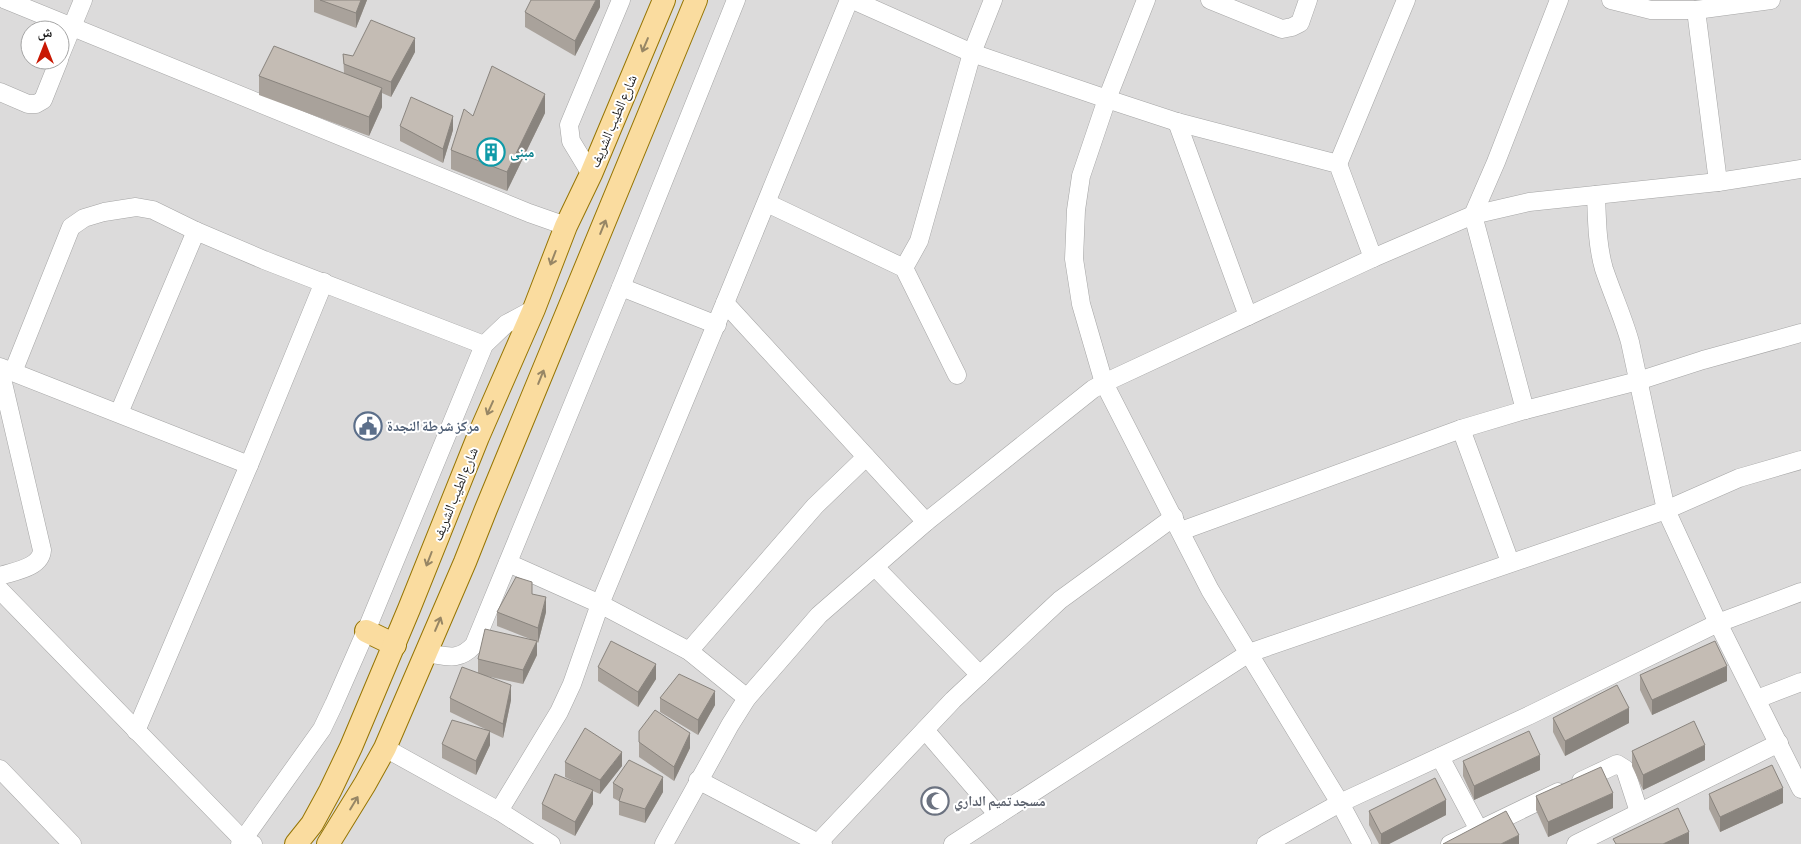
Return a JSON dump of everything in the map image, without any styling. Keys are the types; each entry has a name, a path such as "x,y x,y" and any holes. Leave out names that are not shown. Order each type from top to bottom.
{"main road":[{"name":"شارع الطيب الشريف","path":"296,844 312,824 351,747 395,645 453,496 534,309 566,226 591,174 664,0"},
{"path":"328,844 385,748 466,562 486,508 696,0"},
{"path":"478,437 486,452 498,455 510,452"},
{"path":"453,496 462,490 473,488 479,491 483,497 486,508"},
{"path":"366,631 395,645"}],"street":[{"path":"6,0 529,213 566,226"},
{"path":"70,33 83,0"},
{"path":"591,174 571,141 569,125 621,0"},
{"path":"426,653 450,657 458,656 467,652 474,645 622,286 736,0"},
{"path":"499,811 558,712 572,684 600,604 726,303 849,0"},
{"path":"853,0 972,53 1107,99 1177,122 1338,164"},
{"path":"904,268 919,241 972,53 993,0"},
{"path":"1146,0 1107,99 1081,176 1076,210 1074,259 1081,304 1104,383 1210,590 1340,803 1362,844"},
{"path":"1210,0 1282,29 1300,23 1308,0"},
{"path":"1373,258 1338,164 1406,0"},
{"path":"1525,410 1473,215 1496,162 1559,0"},
{"path":"1611,0 1650,10 1696,10 1771,0"},
{"path":"1696,10 1718,182"},
{"path":"0,92 28,104 36,104 43,100 54,70"},
{"path":"1177,122 1248,316"},
{"path":"664,844 698,780 747,698 820,615 926,522 1086,395 1104,383 1373,258 1473,215 1529,202 1718,182 1801,170"},
{"path":"1596,195 1598,242 1604,268 1625,325 1666,510 1718,623 1801,789"},
{"path":"767,203 904,268 957,374"},
{"path":"0,576 33,564 41,555 42,550 4,370 72,228 84,218 104,212 136,207 152,210 196,231 484,345"},
{"path":"119,413 196,231"},
{"path":"136,731 324,282"},
{"path":"622,286 716,324"},
{"path":"726,303 926,522"},
{"path":"0,590 245,843 322,729 366,631 484,345 506,324 534,309"},
{"path":"698,780 821,843 925,730 1060,600 1177,524 1461,429 1525,410 1638,381 1703,360 1801,333"},
{"path":"4,370 249,465"},
{"path":"1461,429 1510,562"},
{"path":"689,651 815,506 866,457"},
{"path":"953,844 1249,653 1666,510 1740,478 1801,460"},
{"path":"508,563 600,604 689,651 747,698"},
{"path":"875,566 980,675"},
{"path":"1266,844 1340,803 1530,715 1718,623 1801,592"},
{"path":"1757,699 1801,682"},
{"path":"925,730 998,815"},
{"path":"1576,844 1779,743"},
{"path":"385,748 499,811 551,844"},
{"path":"1440,757 1479,830"},
{"path":"1450,844 1617,764 1625,769 1639,812"},
{"path":"0,769 72,844"}],"shaded area":[{"path":"0,0 1801,0 1801,844 0,844"}],"building":[{"path":"320,0 361,0 356,13"},
{"path":"531,0 596,0 575,41 525,12"},
{"path":"371,20 415,38 391,82 344,64 343,54 353,56"},
{"path":"274,46 382,88 369,117 259,76"},
{"name":"مبنى","path":"492,66 545,94 507,172 451,150 464,109 473,116"},
{"path":"411,97 453,116 443,149 400,126"},
{"path":"516,577 532,582 532,594 546,597 538,628 497,612"},
{"path":"485,629 537,641 523,670 478,659"},
{"path":"611,641 656,664 638,692 598,667"},
{"path":"1715,641 1727,666 1652,700 1640,675"},
{"path":"462,667 511,685 503,724 450,698"},
{"path":"679,674 715,691 698,720 660,698"},
{"path":"1617,685 1629,708 1565,741 1553,718"},
{"path":"655,710 690,733 674,767 639,742 639,731"},
{"path":"452,720 490,731 476,761 442,744"},
{"path":"1694,721 1705,745 1643,775 1632,751"},
{"path":"585,728 622,752 600,780 565,762"},
{"path":"1529,731 1540,755 1474,786 1463,761"},
{"path":"629,760 663,777 645,809 619,801 623,789 613,783"},
{"path":"1772,765 1783,788 1720,817 1709,794"},
{"path":"1601,767 1613,793 1548,822 1536,796"},
{"path":"555,774 593,790 575,822 542,804"},
{"path":"1435,778 1446,800 1381,834 1369,811"},
{"path":"1678,808 1689,832 1663,844 1616,844 1613,839"},
{"path":"1506,811 1519,835 1501,844 1443,844"}],"place":[{"name":"مبنى","path":"491,152"},
{"name":"مركز شرطة النجدة","path":"368,426"},
{"name":"مسجد تميم الداري","path":"935,801"}]}
